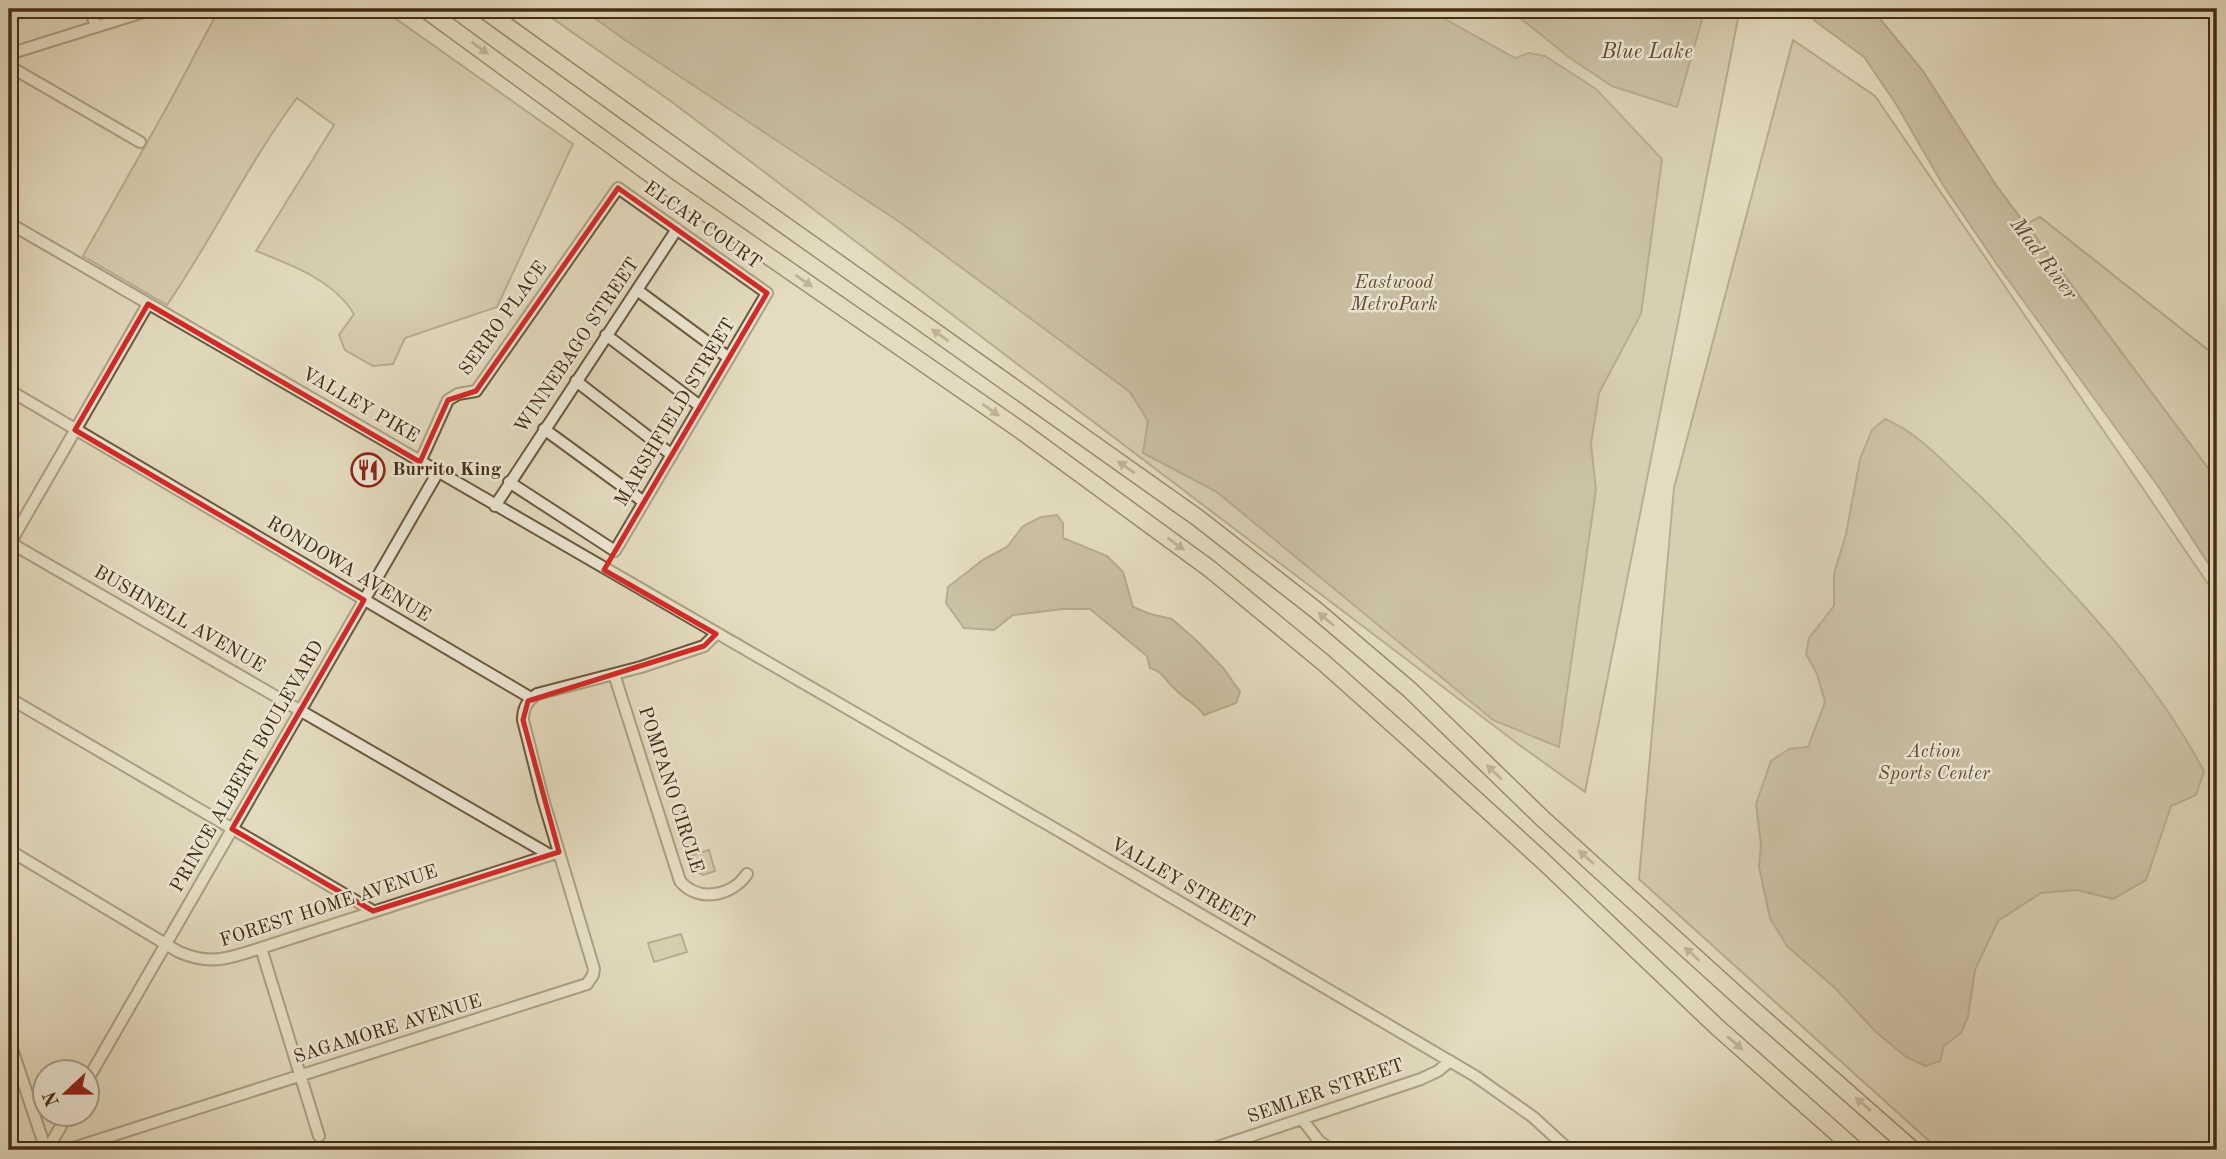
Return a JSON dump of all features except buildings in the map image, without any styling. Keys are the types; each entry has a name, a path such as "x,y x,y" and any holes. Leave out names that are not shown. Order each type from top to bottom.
{"highway":[{"path":"425,9 664,184 1023,432 1210,569 1324,663 1407,737 1542,860 1717,1027 1856,1150"},
{"path":"483,9 1198,518 1316,610 1410,690 1543,819 1913,1150"}],"street":[{"path":"90,9 96,26"},
{"path":"9,54 153,9"},
{"path":"9,66 140,142"},
{"name":"ELCAR COURT","path":"618,188 767,293"},
{"name":"SERRO PLACE","path":"420,462 448,400 458,394 476,391 618,188"},
{"name":"VALLEY PIKE","path":"9,223 766,663"},
{"name":"WINNEBAGO STREET","path":"495,506 677,229"},
{"path":"636,290 729,358"},
{"name":"MARSHFIELD STREET","path":"509,482 615,551 767,293"},
{"path":"9,543 148,304"},
{"path":"606,335 700,406"},
{"path":"576,381 672,455"},
{"name":"RONDOWA AVENUE","path":"9,390 531,698"},
{"path":"544,429 644,502"},
{"name":"PRINCE ALBERT BOULEVARD","path":"100,1058 438,472"},
{"name":"BUSHNELL AVENUE","path":"9,543 554,854"},
{"path":"554,854 523,720 525,707 531,698 545,691 614,674 704,646 716,634"},
{"name":"VALLEY STREET","path":"766,663 1450,1061 1516,1103 1569,1150"},
{"name":"POMPANO CIRCLE","path":"614,674 684,887 697,894 716,894 736,886 747,873"},
{"path":"9,698 373,911"},
{"name":"FOREST HOME AVENUE","path":"9,850 166,944 193,958 214,961 554,854"},
{"name":"SAGAMORE AVENUE","path":"67,1150 587,984 594,969 554,854"},
{"path":"261,948 319,1136"},
{"path":"9,1044 46,1150"},
{"name":"SEMLER STREET","path":"1209,1150 1421,1079 1437,1072 1450,1061"},
{"path":"1302,1119 1319,1142 1331,1150"},
{"path":"46,1150 59,1128"}],"highlighted area":[{"path":"618,188 767,293 604,570 716,634 704,646 528,701 523,720 559,852 373,911 232,829 364,600 75,430 148,304 420,462 448,400 476,391"}],"green space":[{"path":"217,9 382,9 573,144 497,307 405,338 393,364 373,366 345,350 339,335 354,314 345,302 311,275 256,251 334,125 297,98 262,148 167,305 83,256 167,107"},
{"name":"Eastwood MetroPark","path":"539,9 1740,9 1585,792 1518,744 672,102"},
{"name":"Action Sports Center","path":"1793,40 1875,96 2217,597 2217,1150 1939,1150 1639,879 1674,488"},
{"path":"2040,217 2217,357 2217,480 2026,224"},
{"path":"709,850 715,871 703,875 697,872 692,855"},
{"path":"681,934 687,952 654,962 648,943"}],"water":[{"name":"Eastwood MetroPark","path":"582,9 1433,9 1445,19 1515,58 1529,53 1545,56 1596,89 1662,159 1641,314 1599,393 1591,444 1596,490 1559,747 1493,720 1217,492 1143,453 1148,421 1130,392 901,223"},
{"name":"Blue Lake","path":"1509,9 1705,9 1677,107 1612,86 1570,58"},
{"name":"Mad River","path":"1804,9 1872,9 1923,71 1996,185 2217,480 2217,577 2160,489 1996,263 1943,185 1896,104 1864,57 1815,21"},
{"path":"1885,419 1917,438 1946,463 2006,522 2090,613 2152,689 2204,771 2196,795 2171,806 2146,880 2113,899 2077,890 2041,893 1998,921 1975,970 1968,1017 1961,1033 1944,1046 1940,1061 1925,1066 1906,1057 1875,1031 1835,988 1787,946 1770,918 1759,867 1761,845 1756,804 1771,761 1789,749 1808,747 1825,702 1817,674 1806,654 1809,638 1834,606 1834,574 1846,534 1860,459 1872,430"},
{"path":"1057,515 1063,523 1063,538 1107,556 1123,572 1133,607 1172,619 1224,669 1240,692 1236,703 1204,715 1161,674 1150,668 1147,656 1090,609 1013,615 994,630 964,628 946,603 948,587 984,559 1007,547 1023,526 1041,517"}],"place":[{"name":"Burrito King","path":"368,470"}]}
